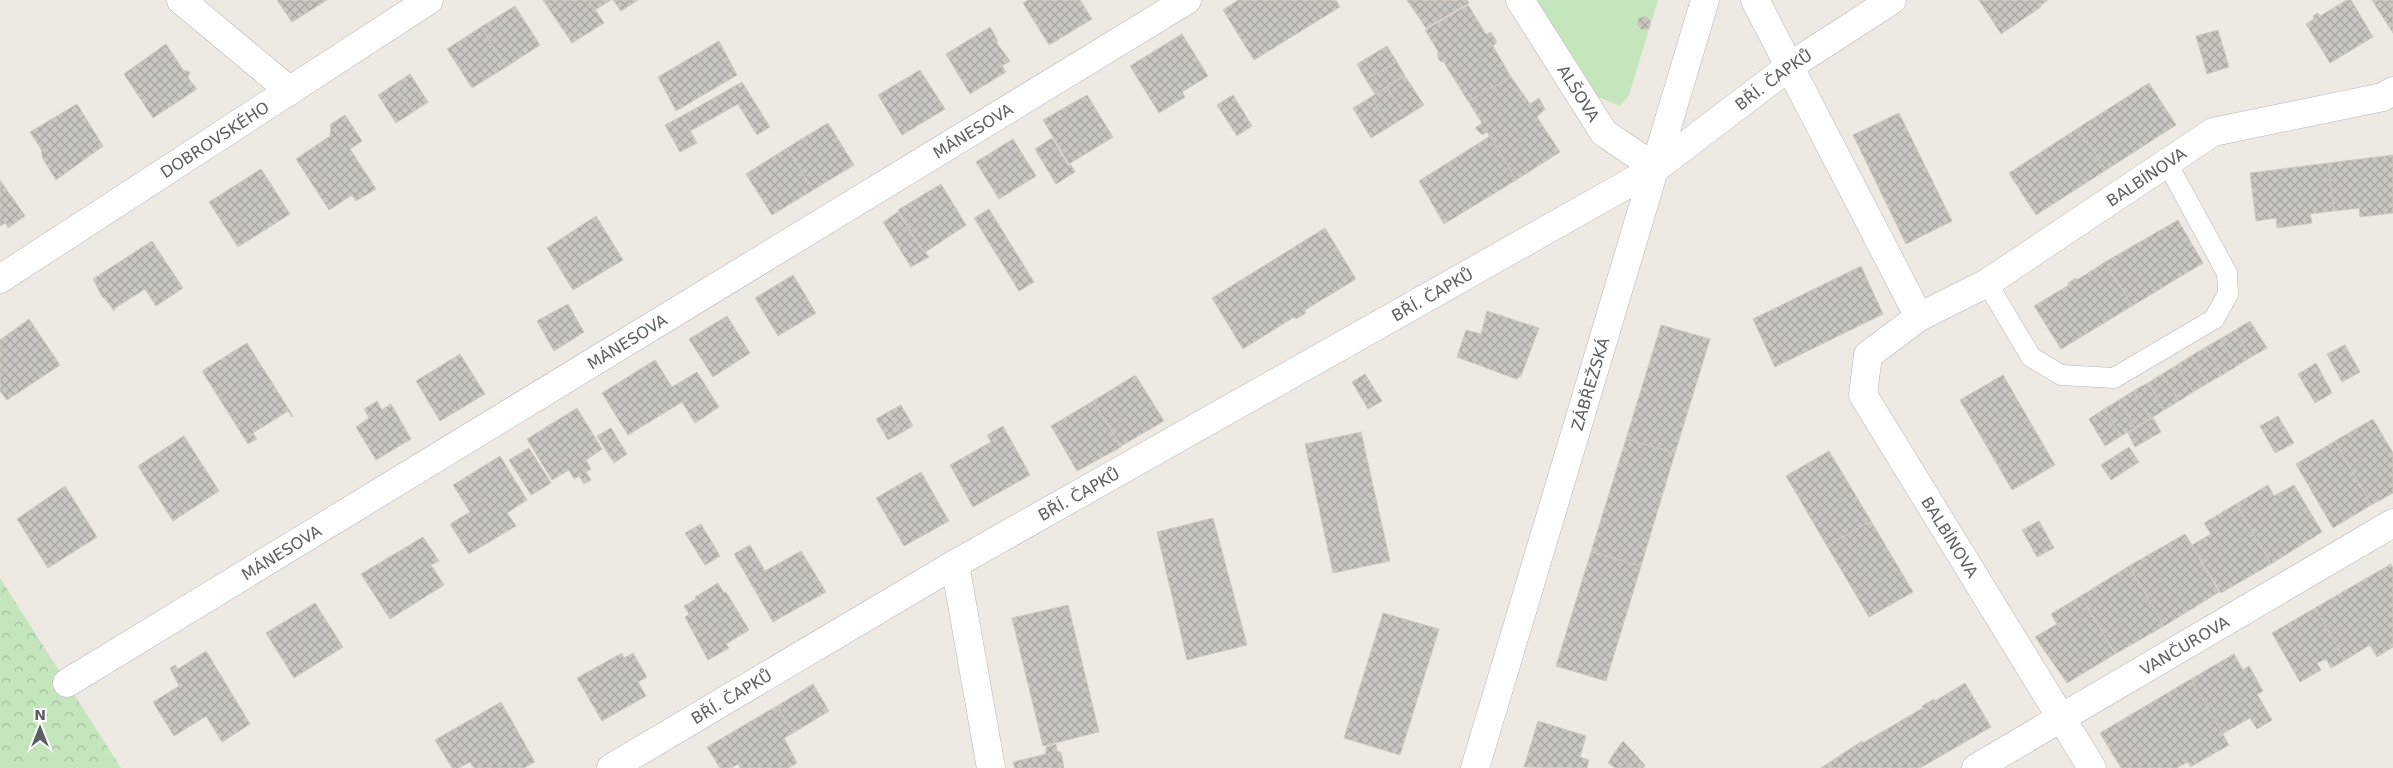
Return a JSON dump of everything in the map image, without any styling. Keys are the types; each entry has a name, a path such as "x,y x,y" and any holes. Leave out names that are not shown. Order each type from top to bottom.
{"street":[{"path":"181,0 290,91"},
{"name":"DOBROVSKÉHO","path":"0,279 429,0"},
{"name":"MÁNESOVA","path":"67,683 1187,0"},
{"name":"ALŠOVA","path":"1520,0 1604,133 1656,168"},
{"name":"ZÁBŘEŽSKÁ","path":"1475,768 1656,168 1704,0"},
{"path":"1754,0 1919,317"},
{"name":"BŘÍ. ČAPKŮ","path":"611,768 955,564 1656,168 1790,66 1892,0"},
{"name":"BALBÍNOVA","path":"2092,768 1863,395 1868,355 1919,317 1987,283 2213,132 2383,98 2393,91"},
{"name":"VANČUROVA","path":"1976,768 2393,523"},
{"path":"955,564 991,768"}],"lane":[{"path":"1987,283 2032,357 2061,375 2114,378 2214,319 2228,294 2226,273 2167,163"}],"green space":[{"path":"1530,0 1658,0 1629,95 1620,106 1593,95"},
{"path":"0,578 121,768 0,768"}],"building":[{"path":"277,0 327,0 292,22"},
{"path":"543,0 589,0 604,23 572,43"},
{"path":"589,0 611,0 595,10"},
{"path":"613,0 638,0 621,11"},
{"path":"1028,0 1080,0 1092,19 1049,45 1023,3"},
{"path":"1238,0 1336,0 1340,7 1254,60 1223,10"},
{"path":"1407,0 1467,0 1469,3 1426,28"},
{"path":"1979,0 2048,0 2041,7 2001,34"},
{"path":"2347,0 2351,0 2373,37 2330,63 2306,24 2314,19 2313,16 2318,13 2320,16"},
{"path":"2372,0 2393,0 2393,33"},
{"path":"1468,5 1486,34 1491,32 1497,42 1493,46 1511,77 1468,101 1443,61 1441,62 1438,58 1438,51 1425,30"},
{"path":"515,6 540,45 506,67 481,27"},
{"path":"1646,16 1651,22 1649,28 1642,30 1637,25 1639,18"},
{"path":"481,27 506,67 472,88 447,49"},
{"path":"990,27 998,41 996,42 1010,61 1002,66 1006,72 970,94 946,54"},
{"path":"2218,30 2229,67 2207,74 2196,36"},
{"path":"1182,34 1208,76 1182,92 1185,97 1159,113 1130,66"},
{"path":"719,41 737,75 676,111 658,77"},
{"path":"166,44 183,70 190,72 188,78 197,89 153,118 124,74"},
{"path":"1387,46 1397,62 1366,80 1357,64"},
{"path":"1397,62 1405,76 1375,94 1366,80"},
{"path":"920,70 945,109 902,135 878,95"},
{"path":"410,74 428,102 413,112 395,84"},
{"path":"1405,76 1424,105 1405,117 1387,87"},
{"path":"1511,77 1530,104 1539,98 1545,109 1537,117 1560,152 1516,180 1487,132 1482,135 1475,128 1482,123 1468,101"},
{"path":"742,82 770,127 757,135 738,104 690,131 682,116"},
{"path":"2149,83 2176,125 2106,170 2078,128"},
{"path":"395,84 413,112 396,123 378,95"},
{"path":"1387,87 1405,117 1389,127 1371,97"},
{"path":"1087,95 1113,137 1069,164 1043,120"},
{"path":"1233,95 1252,126 1237,136 1217,105"},
{"path":"1371,97 1389,127 1371,138 1353,108"},
{"path":"77,104 103,146 56,180 43,159 41,149 30,132"},
{"path":"1899,113 1952,221 1906,244 1853,135"},
{"path":"345,115 362,141 350,149 376,189 356,201 352,195 329,210 296,159 330,136 331,124"},
{"path":"682,116 697,143 680,152 665,125"},
{"path":"828,123 854,165 813,190 787,148"},
{"path":"2078,128 2106,170 2036,215 2009,173"},
{"path":"1490,136 1516,180 1444,224 1419,181"},
{"path":"1052,138 1068,165 1071,165 1075,172 1056,184 1035,149"},
{"path":"1013,139 1036,176 999,199 976,162"},
{"path":"787,148 813,190 772,215 746,174"},
{"path":"2393,155 2393,213 2360,217 2359,208 2334,211 2328,163"},
{"path":"2328,163 2334,211 2310,214 2312,223 2277,228 2276,218 2256,221 2250,173"},
{"path":"261,169 290,214 238,247 209,202"},
{"path":"0,180 25,216 8,228 6,223 0,226"},
{"path":"941,184 966,225 924,253 898,210"},
{"path":"989,209 1034,282 1019,291 974,218"},
{"path":"898,212 924,253 929,257 911,267 883,222"},
{"path":"596,216 623,260 573,290 547,248"},
{"path":"2178,220 2203,263 2132,306 2105,262"},
{"path":"1325,228 1356,279 1305,310 1306,313 1296,319 1294,317 1243,349 1212,298"},
{"path":"152,241 183,288 156,306 145,289 115,308 114,311 103,298 93,279"},
{"path":"2105,262 2132,306 2061,349 2034,306 2069,285 2068,283 2076,278 2077,280"},
{"path":"1861,266 1883,314 1775,367 1753,319"},
{"path":"793,275 816,313 778,336 755,298"},
{"path":"568,304 584,332 554,351 537,321"},
{"path":"1487,311 1539,328 1521,376 1516,379 1457,357 1466,330 1481,334"},
{"path":"727,316 750,353 713,377 689,339"},
{"path":"29,319 60,365 7,400 0,391 0,340"},
{"path":"2250,321 2267,348 2251,357 2235,330"},
{"path":"1661,325 1710,339 1675,453 1626,439"},
{"path":"2235,330 2251,357 2237,366 2220,339"},
{"path":"2220,339 2237,366 2222,375 2206,347"},
{"path":"247,343 293,416 288,411 253,433 257,439 248,444 202,371"},
{"path":"2345,345 2360,372 2342,382 2327,354"},
{"path":"2206,347 2222,375 2208,383 2191,356"},
{"path":"460,354 485,394 440,421 416,381"},
{"path":"2191,356 2208,383 2193,392 2177,365"},
{"path":"655,360 672,387 697,372 719,407 695,423 682,402 628,435 602,393"},
{"path":"2316,363 2332,393 2315,403 2298,374"},
{"path":"2177,365 2193,392 2179,401 2162,374"},
{"path":"1365,374 1382,401 1368,409 1352,382"},
{"path":"2162,374 2179,401 2164,410 2148,383"},
{"path":"2003,375 2055,465 2012,490 1960,400"},
{"path":"1136,376 1164,421 1121,446 1093,401"},
{"path":"2148,383 2164,410 2150,419 2133,391"},
{"path":"2133,391 2150,419 2135,428 2119,400"},
{"path":"2119,400 2135,428 2121,436 2104,409"},
{"path":"377,401 382,410 391,404 411,439 376,460 356,427 369,418 364,409"},
{"path":"1093,401 1121,447 1077,471 1051,426"},
{"path":"901,405 913,426 901,433 888,412"},
{"path":"577,408 602,449 586,460 591,469 586,472 591,480 584,484 579,476 574,479 569,470 552,480 527,439"},
{"path":"2104,409 2121,436 2105,446 2089,419"},
{"path":"888,412 901,433 888,440 876,419"},
{"path":"2278,416 2294,443 2275,453 2260,426"},
{"path":"2153,418 2161,432 2135,447 2128,433"},
{"path":"2373,419 2393,453 2393,493 2371,505 2335,441"},
{"path":"1003,426 1030,475 973,507 950,465 991,442 987,435"},
{"path":"611,428 627,454 614,463 597,436"},
{"path":"1361,432 1390,561 1333,573 1305,444"},
{"path":"184,436 219,491 173,521 138,466"},
{"path":"1626,439 1675,453 1641,566 1591,552"},
{"path":"2335,441 2371,505 2333,528 2296,464"},
{"path":"2129,447 2139,462 2111,480 2101,465"},
{"path":"529,448 551,483 531,495 509,460"},
{"path":"1829,451 1871,521 1827,546 1786,476"},
{"path":"500,456 527,500 507,513 516,526 469,554 450,524 470,512 453,485"},
{"path":"921,472 949,521 904,546 876,498"},
{"path":"2268,485 2274,496 2294,485 2322,532 2271,564 2236,504"},
{"path":"65,486 97,537 48,568 17,519"},
{"path":"2236,504 2271,564 2221,593 2185,534 2192,545 2211,534 2204,523"},
{"path":"1213,518 1247,645 1187,660 1157,532"},
{"path":"1871,521 1913,592 1869,617 1827,546"},
{"path":"2039,521 2054,548 2037,557 2022,530"},
{"path":"701,524 720,556 705,565 685,533"},
{"path":"2185,534 2219,592 2164,626 2129,566"},
{"path":"423,537 439,561 431,565 444,585 390,619 361,574"},
{"path":"750,545 765,571 801,551 826,592 773,622 734,554"},
{"path":"1591,552 1641,566 1606,681 1556,666"},
{"path":"2391,564 2393,568 2393,647 2377,657 2370,645 2345,660 2315,608"},
{"path":"2129,566 2164,626 2115,654 2081,596"},
{"path":"718,583 724,593 726,592 749,630 726,644 729,648 708,660 685,617 689,614 684,606"},
{"path":"2081,596 2115,654 2067,683 2035,637 2057,624 2051,614"},
{"path":"315,603 343,647 294,678 266,633"},
{"path":"1068,605 1099,732 1043,746 1012,618"},
{"path":"2315,608 2345,660 2331,668 2326,659 2317,663 2321,670 2300,682 2272,633"},
{"path":"1383,613 1439,629 1400,755 1344,738"},
{"path":"206,651 250,724 222,742 206,716 174,736 153,702 179,686 170,668 175,665 178,669"},
{"path":"622,653 624,658 633,653 647,677 638,682 646,696 602,721 577,678"},
{"path":"2234,654 2243,670 2249,666 2263,691 2257,694 2272,720 2257,729 2250,718 2222,734 2191,679"},
{"path":"2191,679 2229,745 2190,767 2188,762 2177,768 2121,768 2100,733"},
{"path":"1965,683 1991,727 1920,768 1821,768 1862,741 1863,743 1923,708 1922,706 1934,699 1935,701"},
{"path":"813,684 829,711 793,733 777,706"},
{"path":"501,702 535,762 524,768 474,768 470,762 459,768 452,768 435,740"},
{"path":"777,706 793,733 784,738 797,763 788,768 740,768 738,764 731,768 720,768 707,747"},
{"path":"1538,721 1586,736 1580,757 1589,760 1587,768 1524,767"},
{"path":"1623,741 1645,765 1643,768 1629,768 1615,752"},
{"path":"1056,744 1057,751 1061,752 1064,768 1015,768 1013,762 1046,754 1046,747"},
{"path":"1615,752 1629,768 1615,768 1608,763"}]}
